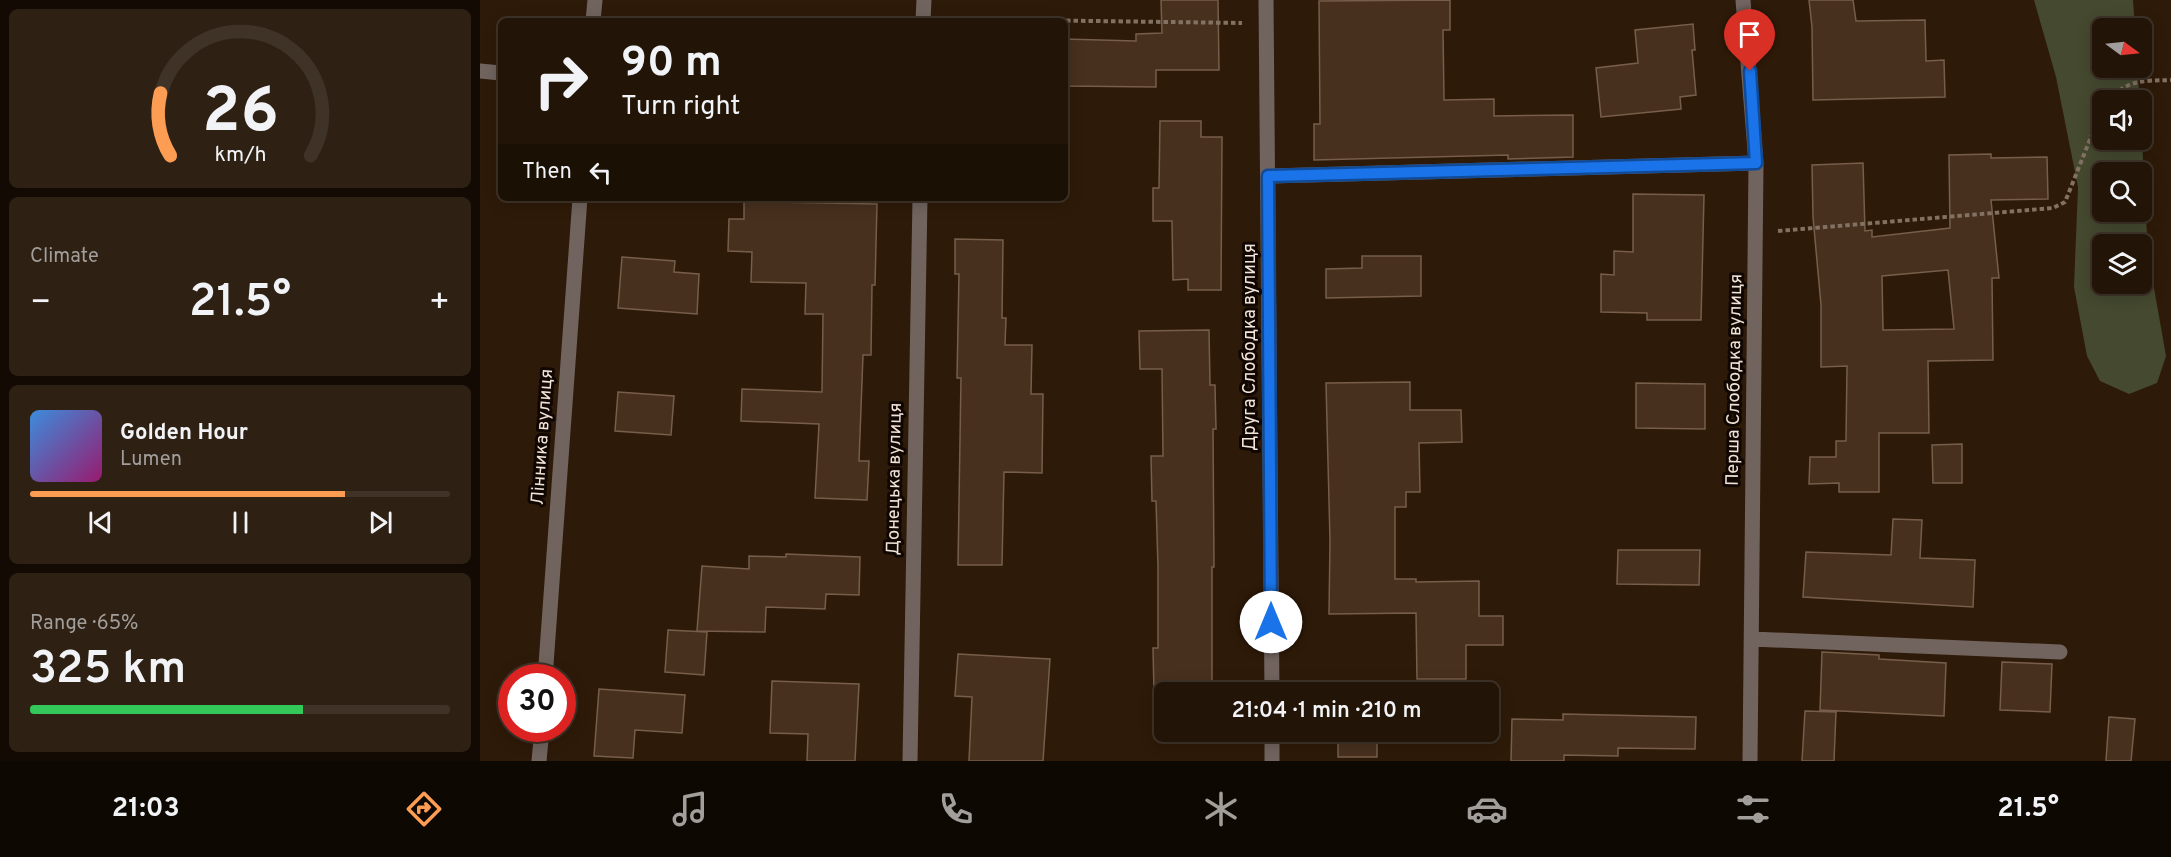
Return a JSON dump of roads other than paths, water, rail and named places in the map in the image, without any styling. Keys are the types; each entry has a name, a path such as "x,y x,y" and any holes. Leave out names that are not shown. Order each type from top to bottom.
{"street":[{"path":"593,18 595,0"},
{"path":"923,18 924,0"},
{"name":"Друга Слободка вулиця","path":"1266,0 1272,682"},
{"name":"Перша Слободка вулиця","path":"1743,0 1756,163 1750,761"},
{"path":"480,71 498,73"},
{"path":"1268,176 1756,163"},
{"name":"Лінника вулиця","path":"546,664 580,201"},
{"name":"Донецька вулиця","path":"910,761 920,201"},
{"path":"1752,639 2060,652"},
{"path":"539,761 541,742"},
{"path":"1272,742 1272,761"}]}
